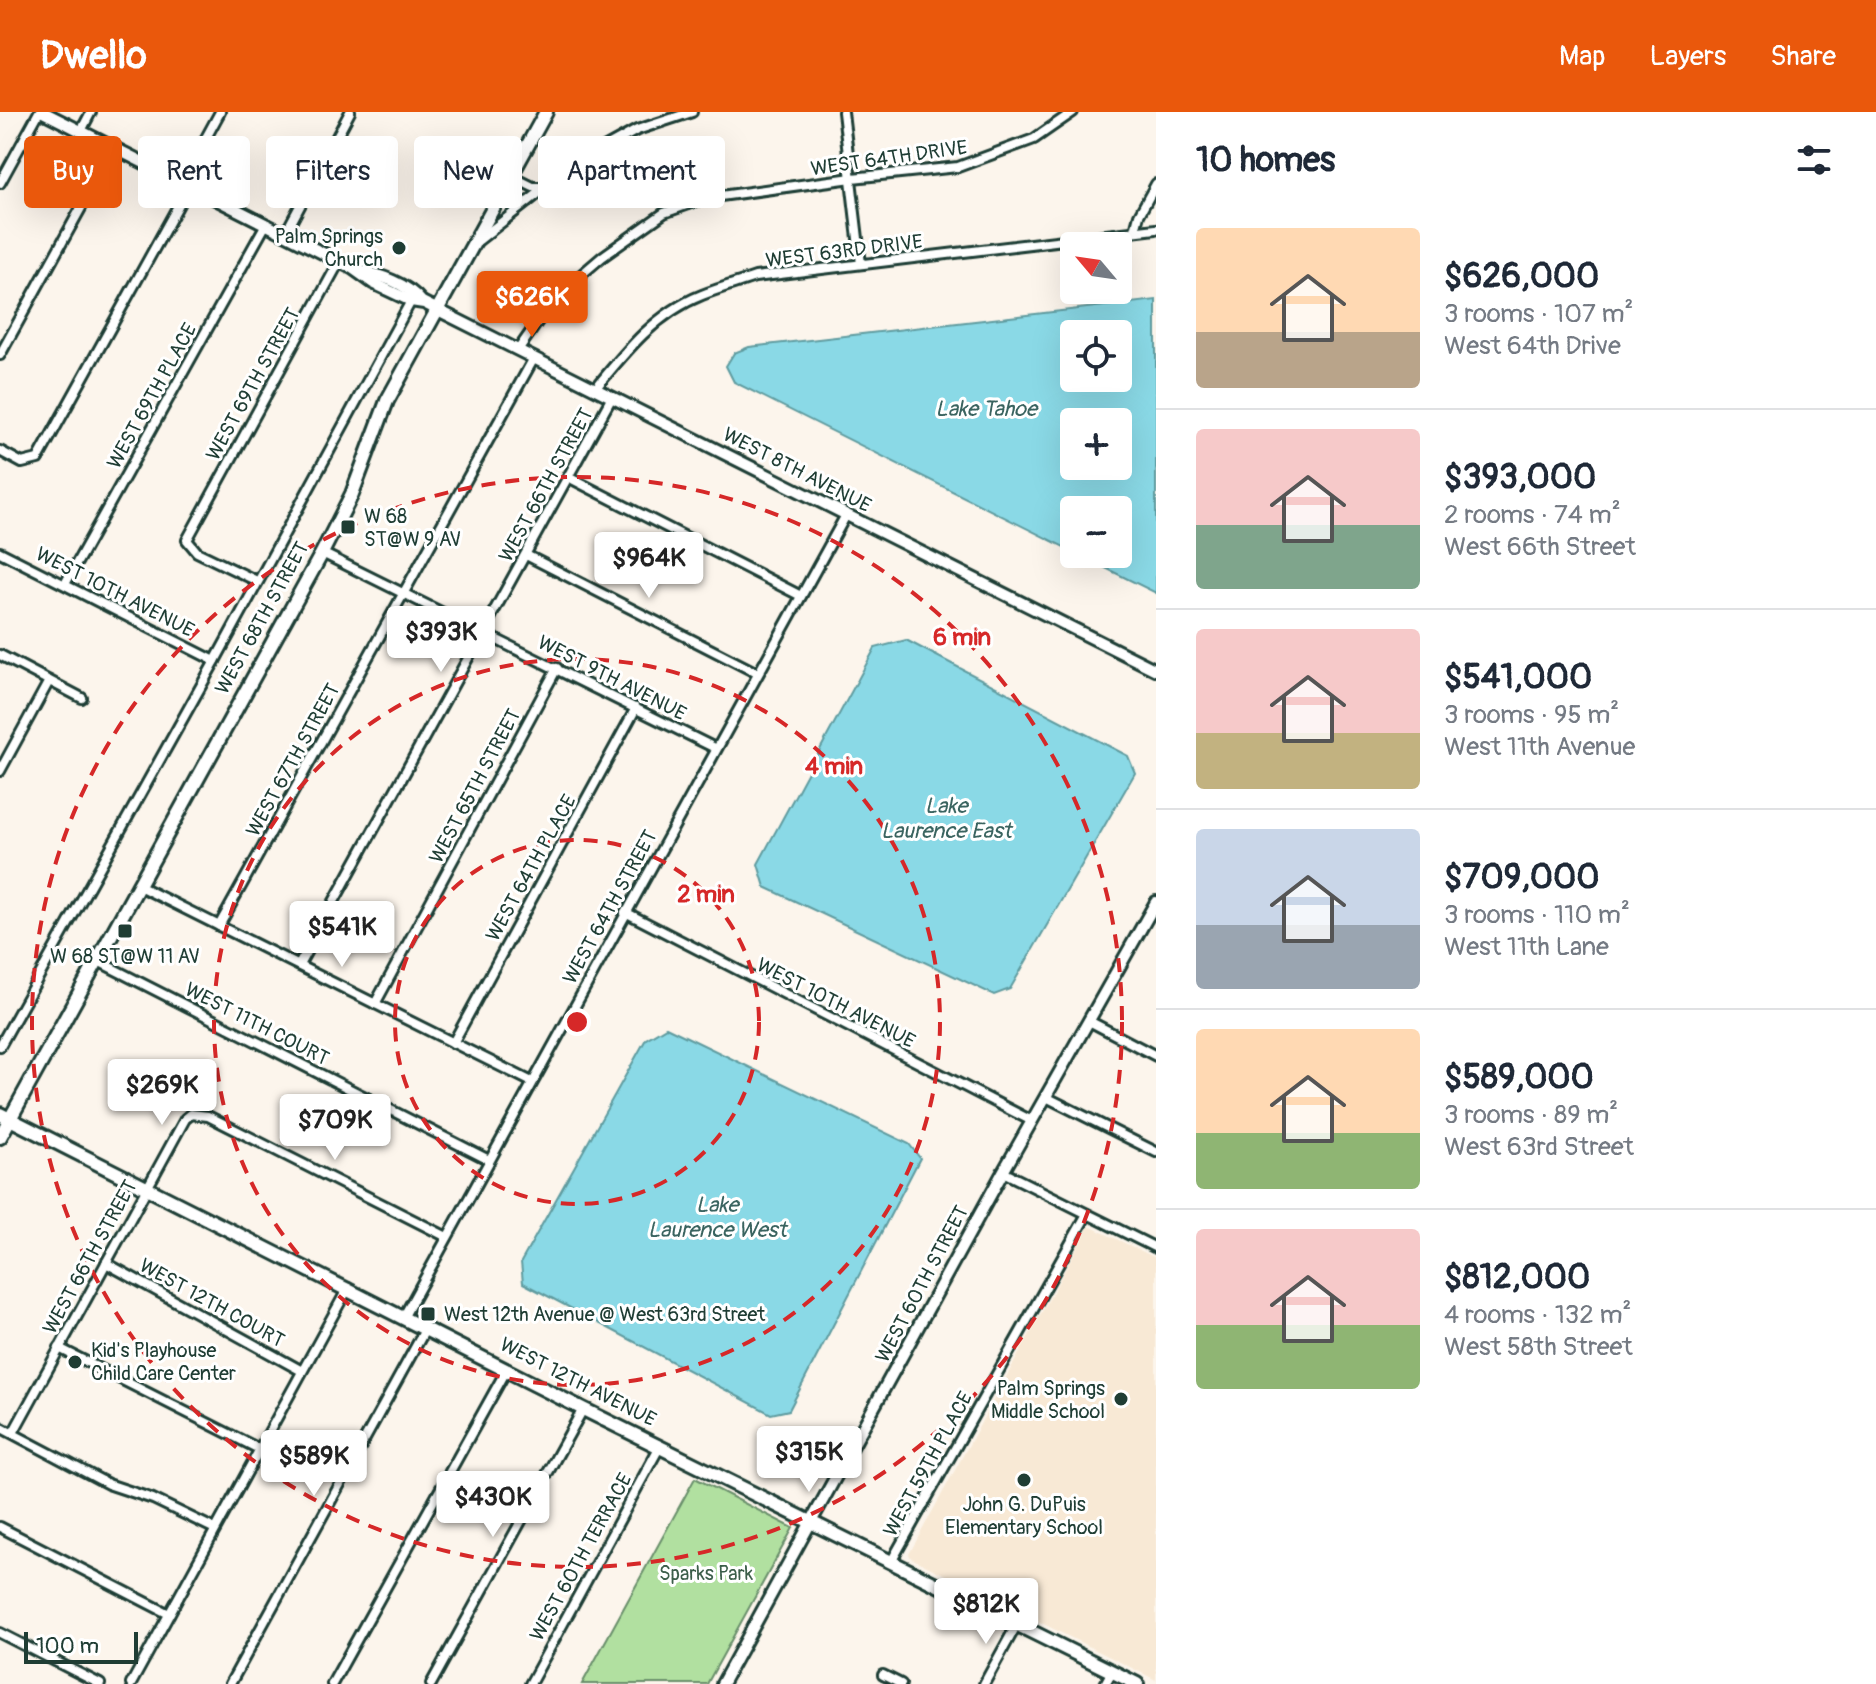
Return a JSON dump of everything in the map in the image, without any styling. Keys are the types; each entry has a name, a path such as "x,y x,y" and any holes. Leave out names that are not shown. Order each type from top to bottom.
{"main road":[{"name":"WEST 68TH STREET","path":"522,156 546,112"},
{"name":"WEST 68TH STREET","path":"0,1137 5,1117 96,960 322,553 352,494 387,401 494,208"},
{"name":"WEST 12TH AVENUE","path":"5,1117 1137,1684"}],"street":[{"name":"WEST 8TH AVENUE","path":"41,112 91,136"},
{"path":"0,183 41,112"},
{"path":"81,131 91,112"},
{"path":"209,136 220,112"},
{"path":"285,234 350,112"},
{"path":"626,136 692,112"},
{"path":"843,112 861,264"},
{"name":"WEST 64TH DRIVE","path":"518,350 555,297 602,257 664,213 706,198 958,167 1034,139 1073,112"},
{"path":"1135,230 1139,215 1156,184"},
{"path":"475,244 538,191"},
{"path":"0,355 81,208"},
{"path":"0,451 22,463 38,459 173,208"},
{"name":"WEST 8TH AVENUE","path":"234,208 339,262 379,275 414,293 416,302 438,310 1156,670"},
{"name":"WEST 69TH PLACE","path":"65,584 266,224"},
{"name":"WEST 63RD DRIVE","path":"595,389 629,346 647,329 699,296 755,277 1156,229"},
{"name":"WEST 69TH STREET","path":"257,581 197,552 187,540 339,262"},
{"name":"WEST 68TH STREET","path":"0,1046 257,581 416,302"},
{"name":"WEST 67TH STREET","path":"219,926 534,358"},
{"name":"WEST 66TH STREET","path":"299,965 612,397"},
{"path":"570,478 801,596"},
{"name":"WEST 64TH STREET","path":"404,1316 846,515"},
{"name":"WEST 10TH AVENUE","path":"0,552 215,661"},
{"name":"WEST 9TH AVENUE","path":"322,553 715,748"},
{"path":"526,555 757,673"},
{"path":"0,655 82,698"},
{"name":"WEST 65TH STREET","path":"375,1004 557,668"},
{"path":"0,771 49,681"},
{"name":"WEST 64TH PLACE","path":"453,1043 636,708"},
{"path":"137,885 532,1082"},
{"name":"WEST 60TH STREET","path":"722,1684 1003,1172 1156,902"},
{"name":"WEST 10TH AVENUE","path":"625,912 1032,1121"},
{"name":"WEST 11TH COURT","path":"96,960 489,1160"},
{"path":"1089,1021 1156,1056"},
{"path":"1046,1097 1156,1152"},
{"name":"WEST 66TH STREET","path":"13,1433 185,1119 191,1114 208,1116 447,1237"},
{"path":"1003,1172 1156,1248"},
{"name":"WEST 59TH PLACE","path":"891,1562 1087,1214"},
{"name":"WEST 12TH COURT","path":"106,1263 302,1371"},
{"path":"131,1684 348,1288"},
{"path":"230,1684 426,1328"},
{"path":"59,1348 259,1449"},
{"path":"332,1684 507,1368"},
{"path":"431,1684 583,1409"},
{"path":"0,1427 108,1484 153,1499 215,1529"},
{"name":"WEST 60TH TERRACE","path":"530,1684 660,1446"},
{"path":"0,1527 169,1614"},
{"path":"984,1684 1017,1624"},
{"path":"0,1633 100,1684"},
{"path":"1105,1684 1112,1671"},
{"path":"883,1675 901,1684"}],"shaded area":[{"name":"John G. DuPuis Elementary School","path":"1089,1226 1156,1258 1156,1680 911,1558 909,1554"}],"green space":[{"name":"Sparks Park","path":"695,1478 793,1528 707,1684 582,1684"}],"water":[{"name":"Lake Tahoe","path":"1156,300 1156,593 1105,568 1132,568 1132,496 1060,496 1060,545 734,382 726,366 734,353 749,347"},
{"name":"Lake Laurence East","path":"906,640 1128,756 1135,773 1010,989 994,995 765,887 758,864 875,648"},
{"name":"Lake Laurence West","path":"666,1027 909,1144 920,1158 789,1410 771,1414 523,1283 521,1262 646,1039"}],"place":[{"name":"Palm Springs Church","path":"399,248"},
{"name":"W 68 ST@W 9 AV","path":"348,527"},
{"name":"W 68 ST@W 11 AV","path":"125,931"},
{"name":"West 12th Avenue @ West 63rd Street","path":"428,1314"},
{"name":"Kid's Playhouse Child Care Center","path":"75,1362"},
{"name":"Palm Springs Middle School","path":"1121,1399"},
{"name":"John G. DuPuis Elementary School","path":"1024,1480"}]}
